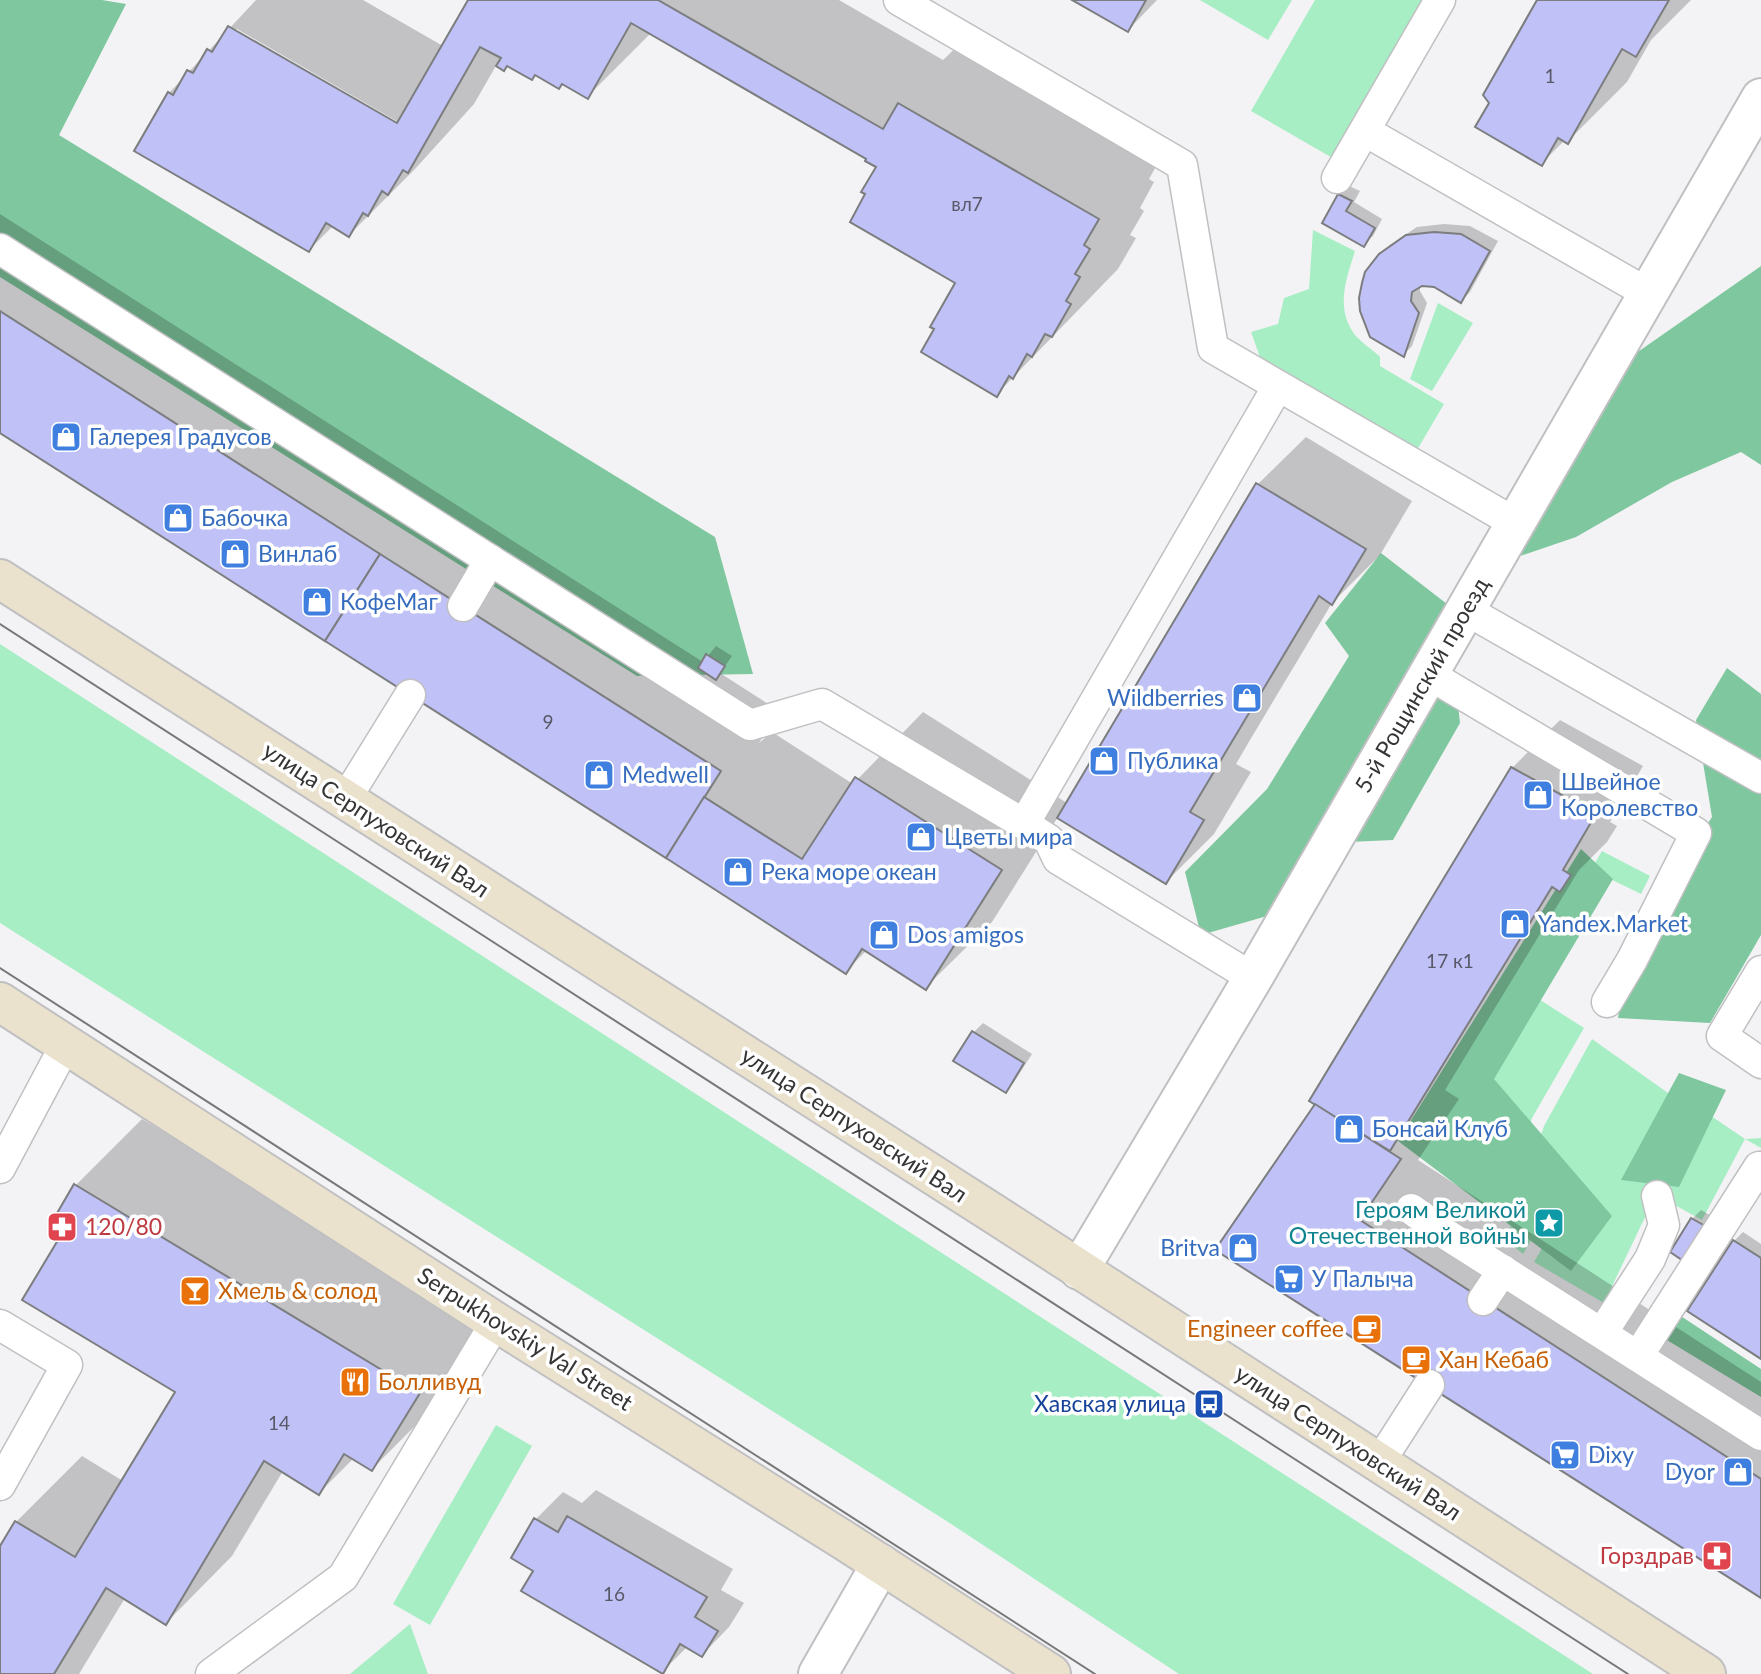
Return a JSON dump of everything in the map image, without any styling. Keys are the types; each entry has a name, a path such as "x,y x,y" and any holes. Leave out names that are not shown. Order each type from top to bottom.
{"main road":[{"name":"улица Серпуховский Вал","path":"0,579 1706,1674"},
{"name":"Serpukhovskiy Val Street","path":"0,1002 496,1322 1051,1674"}],"street":[{"name":"5-й Рощинский проезд","path":"1079,1270 1253,978 1761,98"},
{"path":"818,1674 881,1564"}],"lane":[{"path":"899,0 1182,164 1213,348 1517,524"},
{"path":"1337,178 1440,0"},
{"path":"1365,131 1649,294"},
{"path":"0,250 750,725 822,704 1024,824 1049,840 1058,859 1253,978"},
{"path":"1024,824 1278,386"},
{"path":"463,606 490,560"},
{"path":"1466,610 1761,778"},
{"path":"1428,674 1696,833 1632,960 1607,1002"},
{"path":"345,800 410,695"},
{"path":"1761,971 1722,1036 1761,1063"},
{"path":"0,1168 66,1044"},
{"path":"1638,1356 1751,1201 1759,1167"},
{"path":"1602,1334 1650,1259 1664,1225 1657,1196"},
{"path":"1411,1209 1761,1435"},
{"path":"1483,1300 1503,1270"},
{"path":"211,1674 343,1577 496,1322"},
{"path":"0,1325 67,1366 0,1485"},
{"path":"1379,1464 1429,1385"}],"green space":[{"path":"0,0 102,0 126,4 59,135 715,537 753,674 637,676 0,277"},
{"path":"1200,0 1292,0 1268,40"},
{"path":"1315,0 1427,0 1336,160 1251,111"},
{"path":"1313,230 1355,251 1346,283 1344,304 1345,315 1355,335 1380,357 1380,366 1444,404 1417,450 1261,360 1251,332 1278,324 1284,298 1309,289"},
{"path":"1761,266 1761,465 1741,452 1672,482 1576,537 1517,557 1622,363"},
{"path":"1438,303 1473,323 1432,391 1410,379"},
{"path":"1381,553 1447,604 1460,723 1393,840 1348,842 1267,916 1201,935 1185,872 1267,789 1349,656 1325,623"},
{"path":"0,644 1593,1674 1179,1674 945,1520 0,923"},
{"path":"1727,668 1761,694 1761,935 1710,1023 1618,1018 1634,938 1712,817 1696,720"},
{"path":"1581,849 1613,879 1494,1079 1612,1216 1571,1271 1398,1141"},
{"path":"1602,851 1650,876 1641,894 1602,875 1534,996 1584,1028 1532,1118 1508,1188 1458,1062 1554,932"},
{"path":"1592,1039 1685,1105 1647,1213 1604,1303 1534,1262 1552,1231 1540,1224 1523,1254 1506,1240 1544,1126"},
{"path":"1679,1073 1726,1090 1679,1187 1621,1180"},
{"path":"1701,1109 1745,1139 1702,1220 1662,1198"},
{"path":"1761,1138 1761,1148 1745,1139"},
{"path":"1661,1303 1761,1369 1761,1397 1647,1328"},
{"path":"496,1425 532,1446 430,1625 393,1604"},
{"path":"410,1624 428,1674 350,1674"}],"building":[{"path":"468,0 658,0 883,129 898,103 1099,219 1084,245 1090,249 1075,274 1080,277 1066,301 1071,304 1052,337 1045,334 1032,357 1027,354 1013,379 1009,376 997,397 921,352 934,329 930,327 955,283 850,222 865,194 861,192 876,167 631,23 588,99 562,84 559,89 535,75 532,80 507,66 504,71 496,66 501,58 480,47 408,173 403,170 388,195 382,191 368,216 363,213 349,237 326,223 309,252 134,151 168,92 173,95 187,70 193,73 207,49 212,52 228,26 397,123"},
{"path":"1072,0 1146,0 1128,32"},
{"path":"1537,0 1669,0 1636,57 1622,49 1568,144 1558,138 1542,166 1475,127 1489,103 1483,95"},
{"path":"1338,194 1352,201 1346,211 1375,228 1364,247 1322,223"},
{"path":"1434,232 1461,234 1490,251 1461,303 1434,287 1422,286 1412,292 1411,301 1419,313 1404,357 1370,337 1360,311 1362,283 1365,272 1379,254 1406,235"},
{"path":"0,311 380,554 325,641 0,433"},
{"path":"1256,483 1366,549 1332,605 1319,596 1203,790 1190,812 1204,820 1166,884 1057,818"},
{"path":"380,554 721,771 666,858 325,641"},
{"path":"706,654 725,666 716,680 698,668"},
{"path":"1511,767 1596,814 1563,870 1571,875 1560,892 1552,887 1390,1151 1309,1101"},
{"path":"855,777 1002,870 926,990 862,949 846,974 666,858 704,797 802,859"},
{"path":"972,1031 1024,1063 1006,1093 953,1061"},
{"path":"1315,1104 1401,1159 1360,1220 1761,1479 1761,1598 1215,1250"},
{"path":"74,1184 420,1393 372,1471 344,1454 319,1495 264,1461 166,1625 106,1588 54,1674 0,1674 0,1546 15,1521 75,1557 175,1392 22,1300 61,1235 49,1227"},
{"path":"1691,1218 1707,1227 1685,1262 1670,1252"},
{"path":"1733,1240 1761,1258 1761,1359 1687,1311"},
{"path":"567,1516 707,1597 695,1617 718,1631 702,1657 680,1644 663,1674 521,1591 533,1571 511,1558 534,1518 558,1532"}],"tram line":[{"path":"0,624 1628,1674"},
{"path":"0,968 1095,1674"}],"place":[{"name":"Галерея Градусов","path":"66,437"},
{"name":"Бабочка","path":"178,518"},
{"name":"Винлаб","path":"235,554"},
{"name":"КофеМаг","path":"317,602"},
{"name":"Wildberries","path":"1247,698"},
{"name":"Публика","path":"1104,761"},
{"name":"Medwell","path":"599,775"},
{"name":"Швейное Королевство","path":"1538,795"},
{"name":"Цветы мира","path":"921,837"},
{"name":"Река море океан","path":"738,872"},
{"name":"Yandex.Market","path":"1515,924"},
{"name":"Dos amigos","path":"884,935"},
{"name":"Бонсай Клуб","path":"1349,1129"},
{"name":"Героям Великой Отечественной войны","path":"1549,1223"},
{"name":"120/80","path":"62,1227"},
{"name":"Britva","path":"1243,1248"},
{"name":"У Палыча","path":"1289,1279"},
{"name":"Хмель & солод","path":"195,1291"},
{"name":"Engineer coffee","path":"1367,1329"},
{"name":"Хан Кебаб","path":"1416,1360"},
{"name":"Болливуд","path":"355,1382"},
{"name":"Хавская улица","path":"1209,1404"},
{"name":"Dixy","path":"1565,1455"},
{"name":"Dyor","path":"1738,1472"},
{"name":"Горздрав","path":"1717,1556"}]}
